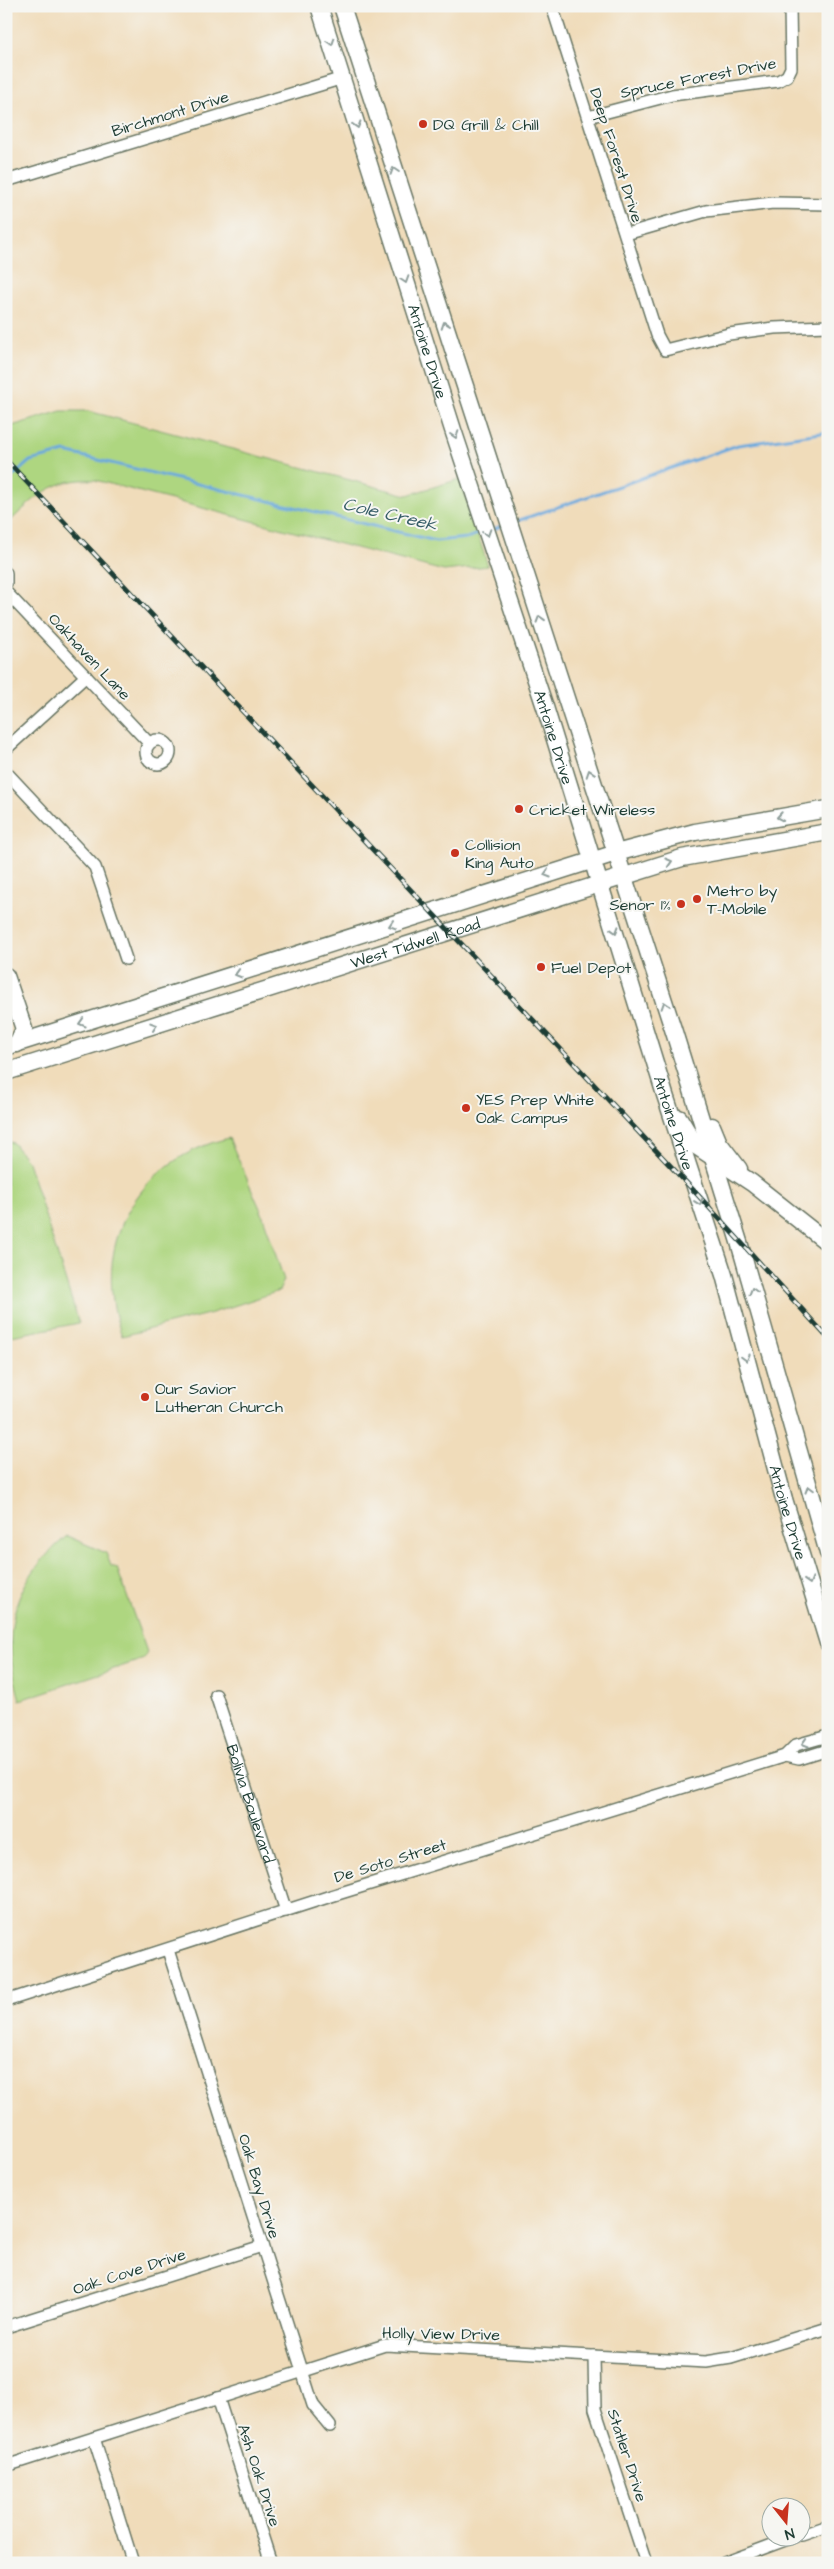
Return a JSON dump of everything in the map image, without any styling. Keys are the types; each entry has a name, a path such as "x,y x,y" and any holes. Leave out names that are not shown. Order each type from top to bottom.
{"main road":[{"name":"Antoine Drive","path":"319,6 431,363 593,860 665,1095 724,1275 784,1499 828,1643"},
{"name":"Antoine Drive","path":"342,6 674,1032 828,1553"},
{"path":"343,78 362,72"},
{"path":"391,236 413,229"},
{"path":"431,363 456,356"},
{"name":"West Tidwell Road","path":"10,1043 179,993 616,853 695,832 828,809"},
{"name":"West Tidwell Road","path":"6,1072 682,858 828,832"},
{"path":"467,900 476,923"},
{"path":"314,950 321,972"},
{"path":"6,976 24,1029 10,1043 24,1067"},
{"path":"179,993 186,1015"},
{"path":"648,1038 674,1032"},
{"path":"684,1066 707,1111 718,1143 748,1181"},
{"path":"665,1095 696,1146 748,1181 828,1242"},
{"path":"724,1196 726,1182 730,1178 734,1176 748,1181"}],"street":[{"name":"Deep Forest Drive","path":"552,6 626,234 650,315 665,350 729,334 774,328 828,326"},
{"name":"Spruce Forest Drive","path":"588,117 672,95 778,81 787,76 791,68 790,6"},
{"name":"Birchmont Drive","path":"6,181 343,78"},
{"path":"626,234 706,211 773,203 828,204"},
{"path":"6,573 6,584"},
{"name":"Oakhaven Lane","path":"6,592 149,743"},
{"path":"6,749 86,676"},
{"path":"6,772 95,868 101,880 126,959"},
{"name":"Bolivia Boulevard","path":"216,1695 286,1911"},
{"name":"De Soto Street","path":"6,2001 286,1911 785,1756 796,1746 828,1736"},
{"name":"De Soto Street","path":"785,1756 799,1759 828,1750"},
{"name":"Oak Bay Drive","path":"168,1950 313,2405 330,2426"},
{"name":"Oak Cove Drive","path":"6,2327 262,2246"},
{"name":"Holly View Drive","path":"6,2466 386,2345 706,2362 731,2358 828,2328"},
{"name":"Statler Drive","path":"594,2356 594,2409 646,2563"},
{"name":"Ash Oak Drive","path":"218,2398 272,2563"},
{"path":"94,2438 133,2563"},
{"path":"812,2532 828,2526"},
{"path":"724,2563 769,2546"}],"green space":[{"path":"61,411 88,411 407,495 460,479 488,566 444,571 95,480 67,482 46,491 26,506 6,525 6,432 12,426"},
{"path":"229,1138 262,1213 284,1280 279,1291 212,1313 122,1336 113,1303 112,1271 117,1240 128,1212 145,1187 168,1166 196,1149"},
{"path":"6,1141 13,1143 28,1162 79,1323 6,1337"},
{"path":"67,1536 106,1553 111,1566 117,1568 147,1652 144,1659 20,1700 11,1651 15,1609 34,1571 48,1553"}],"waterway":[{"name":"Cole Creek","path":"514,522 738,445 828,432"},
{"name":"Cole Creek","path":"6,482 30,461 65,452 436,541 467,538 483,532"},
{"name":"Cole Creek","path":"491,530 504,525"}],"railway":[{"path":"6,460 696,1193 828,1338"}],"place":[{"name":"DQ Grill & Chill","path":"423,124"},
{"name":"Cricket Wireless","path":"519,809"},
{"name":"Collision King Auto","path":"455,853"},
{"name":"Metro by T-Mobile","path":"697,899"},
{"name":"Senor 1%","path":"681,904"},
{"name":"Fuel Depot","path":"541,967"},
{"name":"YES Prep White Oak Campus","path":"466,1108"},
{"name":"Our Savior Lutheran Church","path":"145,1397"}]}
